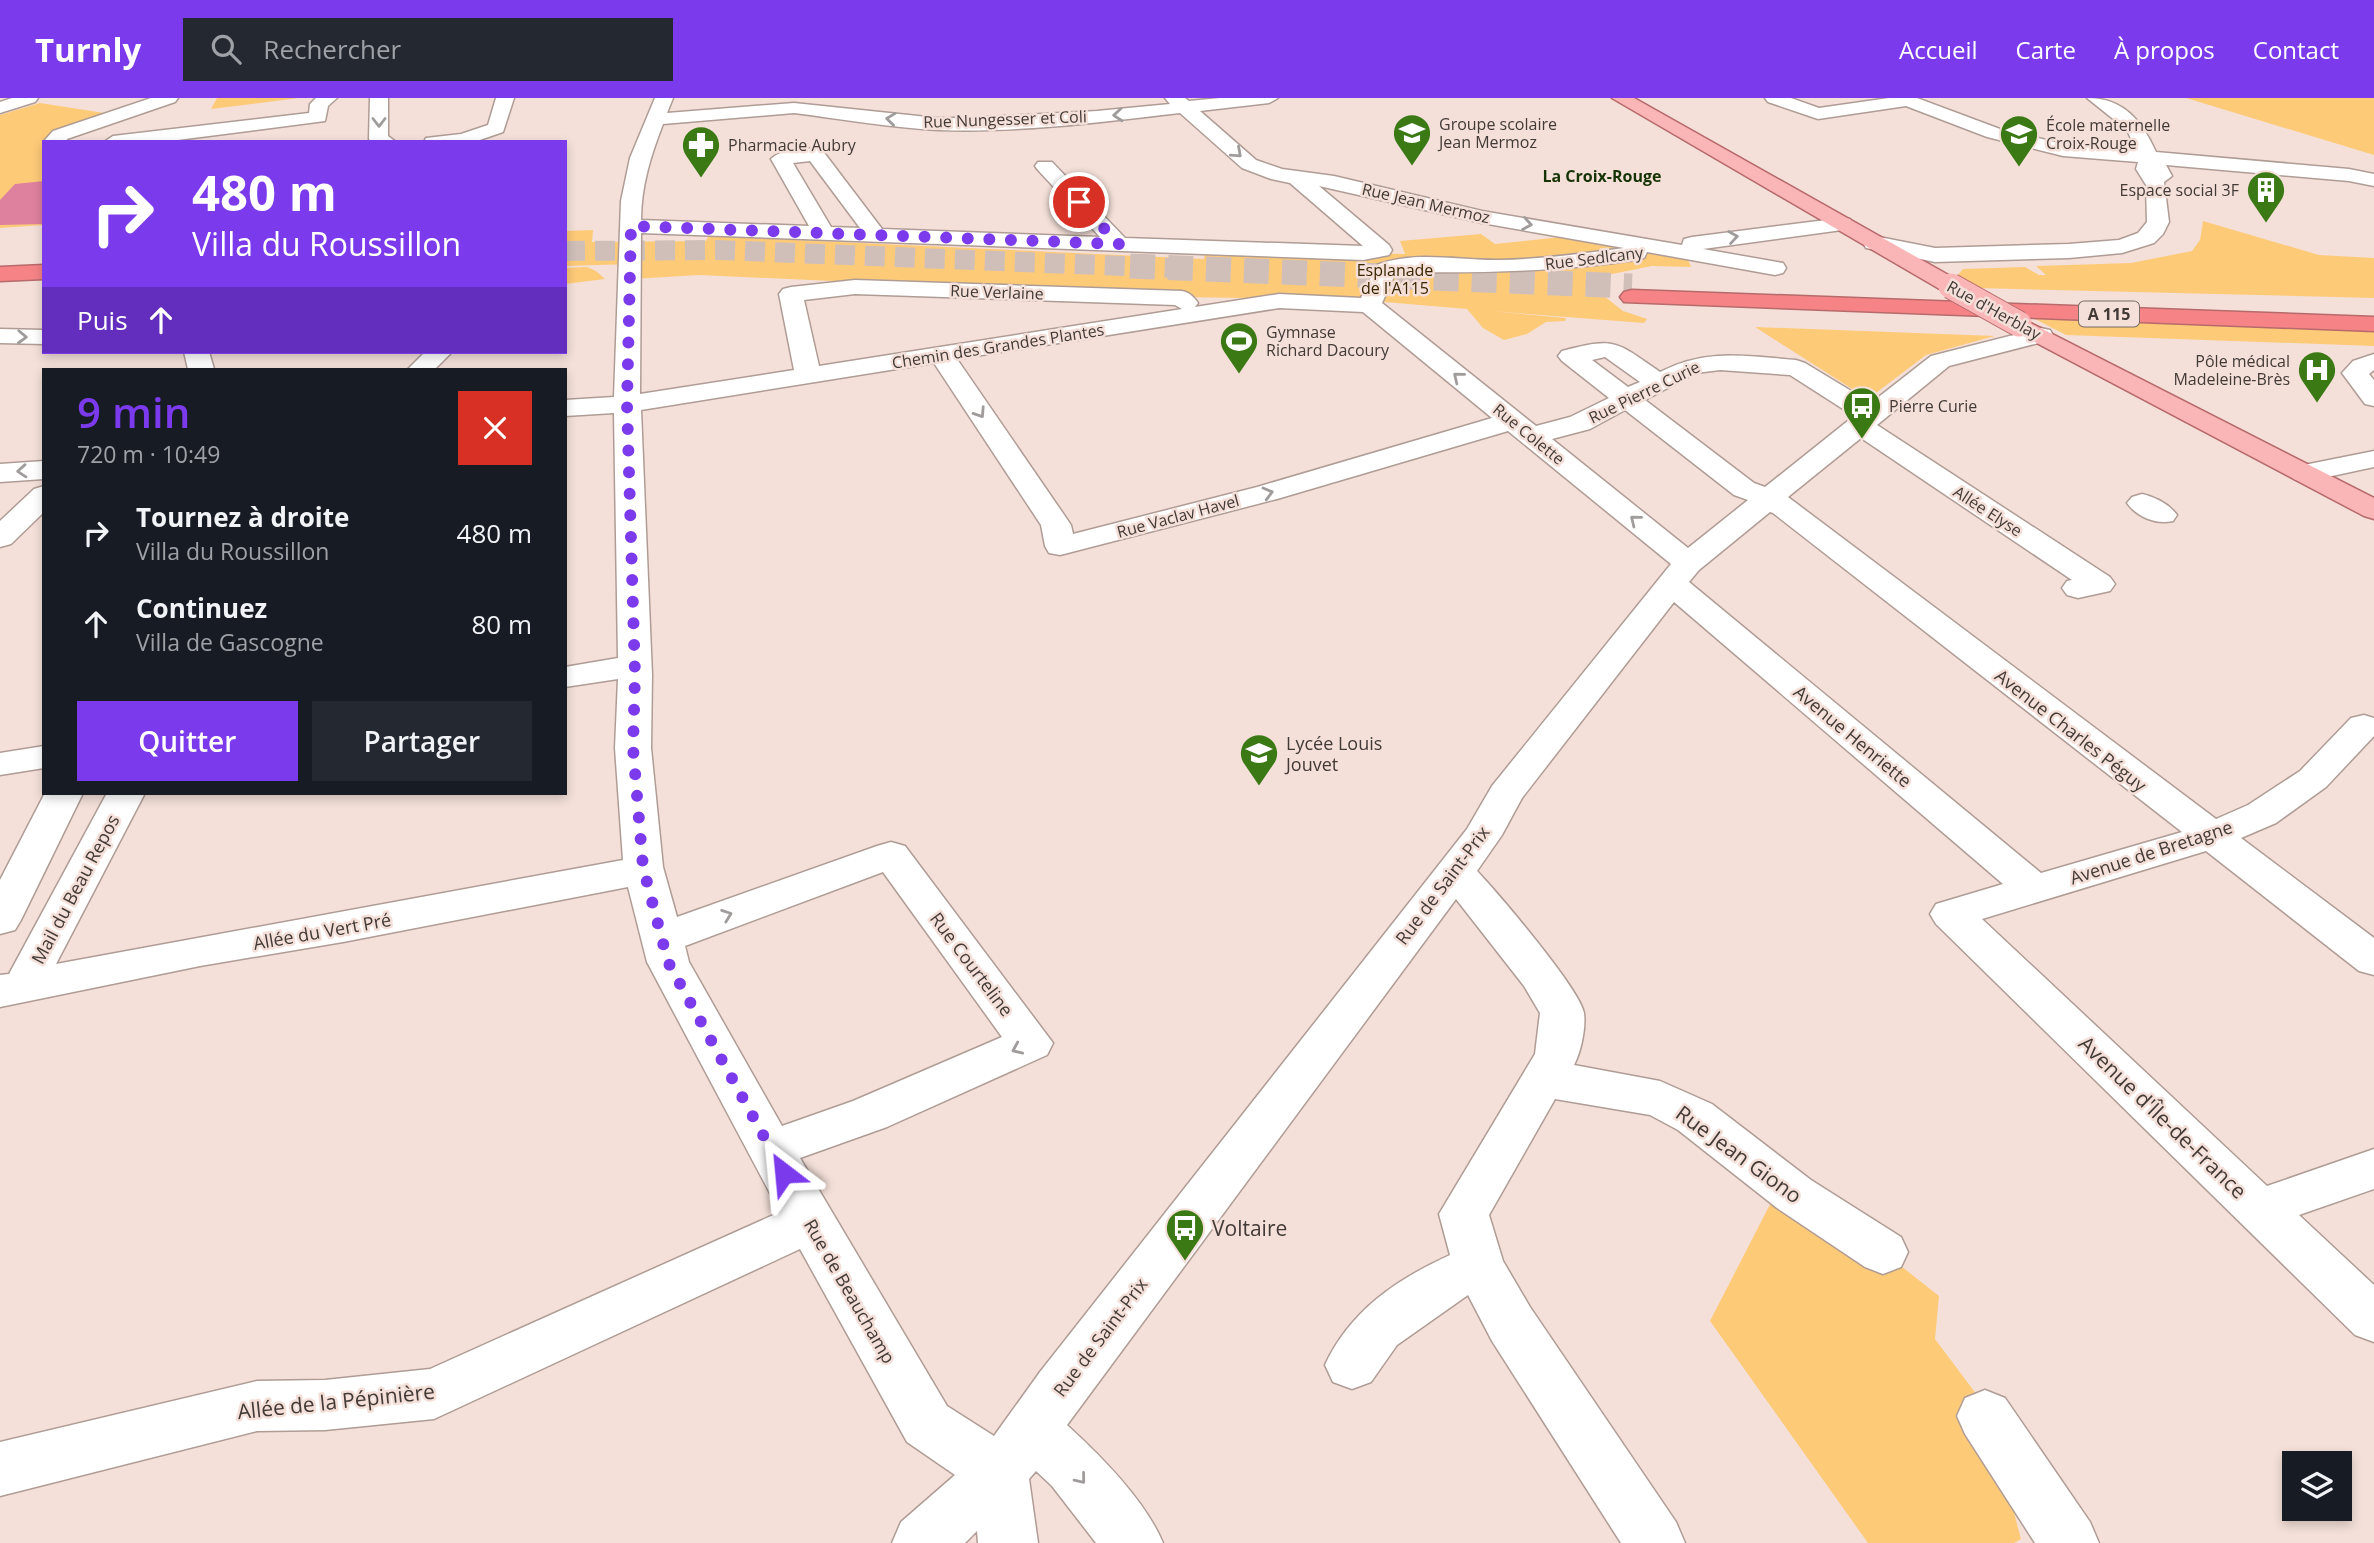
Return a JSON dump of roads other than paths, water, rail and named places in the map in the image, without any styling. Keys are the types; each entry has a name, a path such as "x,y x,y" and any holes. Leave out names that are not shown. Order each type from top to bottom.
{"highway":[{"path":"0,265 42,263"},
{"path":"0,274 42,272"},
{"name":"A 115","path":"2374,310 1632,291 2374,324"}],"main road":[{"path":"1621,98 1874,243"},
{"name":"Rue d'Herblay","path":"1923,263 1951,286 2374,510"}],"street":[{"path":"0,108 29,98"},
{"path":"55,140 60,135 169,98"},
{"path":"129,140 318,117 319,104 328,98"},
{"path":"379,98 379,139 382,140"},
{"path":"454,140 496,128 505,98"},
{"name":"Rue de Beauchamp","path":"664,98 634,175 627,404 634,666 633,748 643,867 668,962 810,1221 927,1424 1072,1467 1133,1543"},
{"name":"Rue Nungesser et Coli","path":"657,119 813,109 937,124 994,122 1180,103 1269,98"},
{"path":"1774,98 1841,122 1804,129"},
{"path":"1874,243 1923,263 2100,256 2144,250 2163,244 2171,234 2171,228 2146,169 2149,159 2137,136 2125,129 2114,113 2096,98"},
{"path":"1818,114 1903,99 2012,139 2063,150 2339,174 2374,180"},
{"name":"Rue Jean Mermoz","path":"1180,103 1249,164 1278,175 1347,184 1482,217 1775,268"},
{"path":"982,106 994,122"},
{"path":"768,110 778,128"},
{"path":"824,233 781,159 815,154 876,235"},
{"path":"1045,166 1119,244"},
{"path":"631,226 1119,244 1206,256 1363,253 1381,250 1297,178"},
{"name":"Rue Sedlcany","path":"1369,305 1385,270 1397,265 1500,267 1571,263 1676,250 1759,233 1842,224"},
{"name":"Rue Verlaine","path":"808,376 791,294 855,287 1182,299 1195,315"},
{"name":"Chemin des Grandes Plantes","path":"567,408 627,404 1279,301 1369,305"},
{"name":"Rue Colette","path":"1369,305 1522,428 1680,574"},
{"name":"Rue de Saint-Prix","path":"922,1543 1017,1451 1059,1390 1483,835 1505,794 1680,574 1936,364 2039,334"},
{"path":"0,336 42,337"},
{"name":"Avenue Charles Péguy","path":"1659,383 1610,349 1571,356 1744,489 1770,498 2374,960"},
{"path":"422,368 437,354"},
{"name":"Rue Vaclav Havel","path":"942,356 1056,525 1060,547 1522,428"},
{"name":"Rue Pierre Curie","path":"1522,428 1580,423 1690,366 1709,362 1797,368 1865,420"},
{"path":"2374,362 2362,366 2354,373 2374,398"},
{"name":"Allée Elyse","path":"1865,420 2099,584 2078,589"},
{"path":"2304,473 2374,459"},
{"path":"0,473 42,470"},
{"path":"0,538 42,497"},
{"name":"Avenue Henriette","path":"1680,574 2034,889"},
{"path":"567,677 634,666"},
{"name":"Avenue de Bretagne","path":"1951,914 2210,836 2262,814 2313,779 2364,726"},
{"path":"0,764 42,757"},
{"path":"0,920 63,795"},
{"name":"Mail du Beau Repos","path":"13,988 46,940 125,795"},
{"name":"Rue Courteline","path":"663,938 891,855 1031,1043 870,1114 771,1149"},
{"name":"Allée du Vert Pré","path":"13,988 200,951 343,928 626,874 643,867"},
{"path":"1454,872 1480,900 1539,975 1562,1012 1557,1055 1464,1214 1479,1266 1511,1324 1656,1543"},
{"name":"Avenue d'Île-de-France","path":"1951,914 2374,1319"},
{"name":"Rue Jean Giono","path":"1542,1080 1583,1084 1660,1099 1695,1116 1794,1194 1883,1252"},
{"path":"2259,1209 2374,1169"},
{"name":"Allée de la Pépinière","path":"0,1469 257,1406 325,1405 434,1394 810,1221"},
{"path":"1352,1365 1378,1328 1442,1283 1479,1266"},
{"path":"1985,1416 2069,1543"},
{"path":"1008,1543 1017,1451"}],"tunnel":[{"path":"567,251 719,250 1174,268"},
{"path":"1130,266 1632,286"}],"place":[{"name":"Groupe scolaire Jean Mermoz","path":"1412,167"},
{"name":"École maternelle Croix-Rouge","path":"2019,168"},
{"name":"Pharmacie Aubry","path":"701,179"},
{"name":"Espace social 3F","path":"2266,224"},
{"name":"Gymnase Richard Dacoury","path":"1239,375"},
{"name":"Pôle médical Madeleine-Brès","path":"2317,404"},
{"name":"Pierre Curie","path":"1862,440"},
{"name":"Lycée Louis Jouvet","path":"1259,787"},
{"name":"Voltaire","path":"1185,1262"}],"district":[{"name":"La Croix-Rouge","path":"1602,176"}],"park label":[{"name":"Esplanade de l'A115","path":"1395,279"}]}
